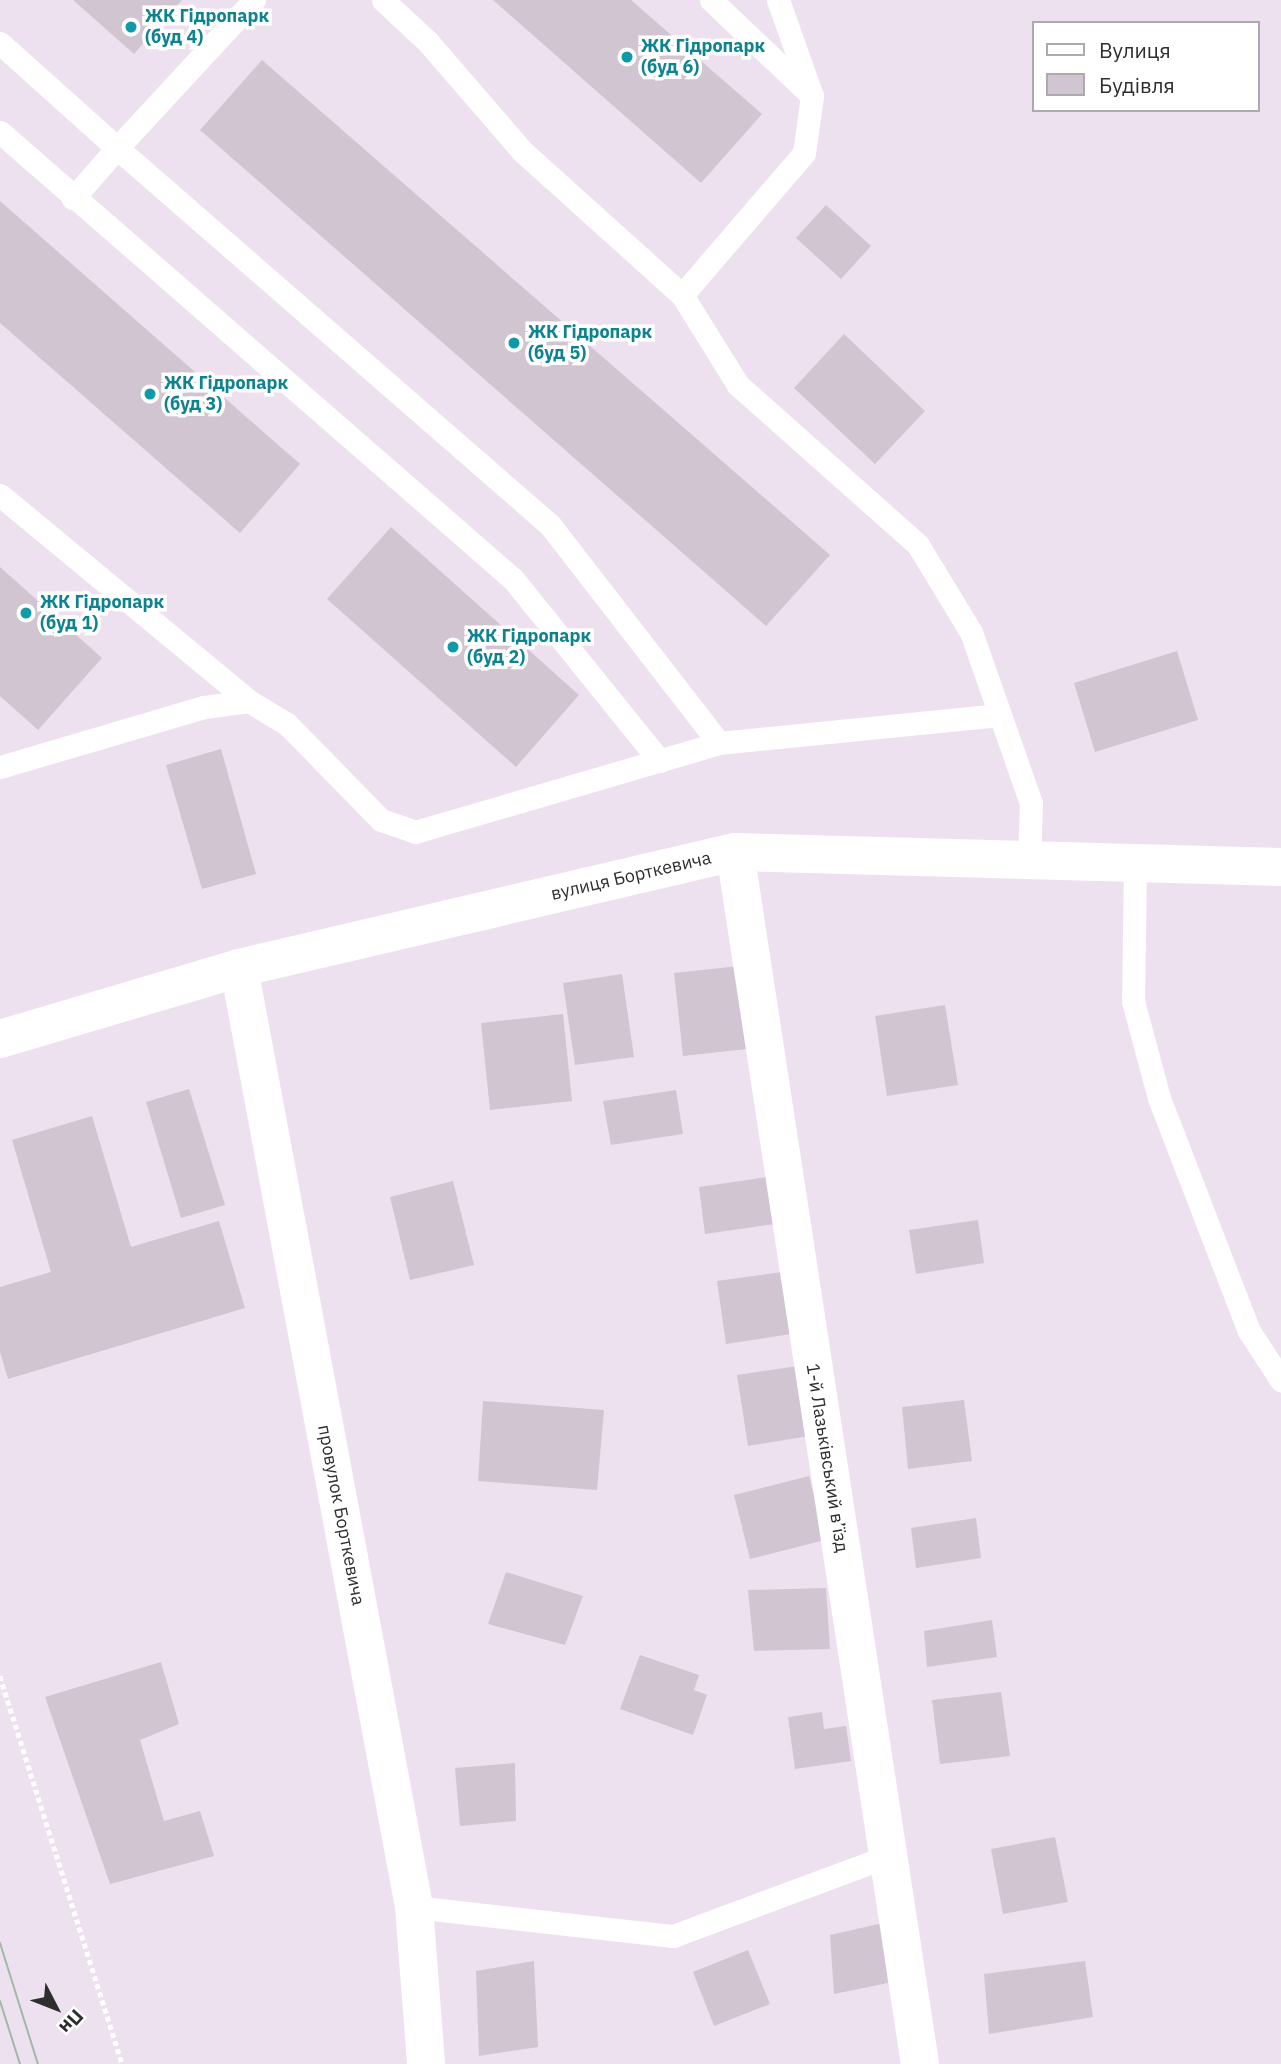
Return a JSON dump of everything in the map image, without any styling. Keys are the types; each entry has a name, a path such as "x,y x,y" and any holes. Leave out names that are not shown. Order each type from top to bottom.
{"street":[{"name":"вулиця Борткевича","path":"0,1039 239,968 735,852 1281,867"},
{"name":"1-й Лазьківський в’їзд","path":"735,852 920,2064"},
{"name":"провулок Борткевича","path":"239,968 414,1907 426,2064"}],"lane":[{"path":"73,198 254,0"},
{"path":"383,0 429,42 522,151 682,295 738,385 918,545 971,632 1031,803 1029,860"},
{"path":"711,0 812,96"},
{"path":"682,295 804,153 812,96 778,0"},
{"path":"0,43 550,525 719,743"},
{"path":"0,132 513,579 660,761"},
{"path":"0,495 249,701 288,724 382,820 415,832 719,743 1000,715"},
{"path":"0,766 204,707 249,701"},
{"path":"1135,863 1133,1001 1158,1098 1249,1331 1281,1380"},
{"path":"414,1907 674,1936 888,1856"}],"path":[{"path":"0,1676 122,2064"}],"building":[{"name":"ЖК Гідропарк (буд 4)","path":"73,0 182,0 134,54"},
{"name":"ЖК Гідропарк (буд 6)","path":"493,0 631,0 762,114 701,183"},
{"name":"ЖК Гідропарк (буд 5)","path":"262,60 830,555 766,626 200,130"},
{"name":"ЖК Гідропарк (буд 3)","path":"0,201 300,464 240,533 0,323"},
{"path":"826,205 871,246 841,279 796,238"},
{"path":"844,334 925,411 875,464 794,388"},
{"name":"ЖК Гідропарк (буд 2)","path":"391,527 579,695 516,767 327,599"},
{"name":"ЖК Гідропарк (буд 1)","path":"0,567 102,658 38,730 0,696"},
{"path":"1177,651 1198,720 1095,752 1074,683"},
{"path":"221,749 256,874 202,889 166,765"},
{"path":"739,966 747,1049 683,1056 674,973"},
{"path":"622,974 634,1057 575,1065 563,983"},
{"path":"945,1005 958,1085 887,1096 875,1016"},
{"path":"563,1014 572,1101 490,1110 481,1023"},
{"path":"189,1089 225,1205 181,1218 146,1102"},
{"path":"676,1090 683,1134 611,1145 603,1101"},
{"path":"92,1116 131,1247 219,1221 245,1308 8,1379 0,1352 0,1287 51,1272 12,1140"},
{"path":"768,1177 775,1224 705,1234 699,1187"},
{"path":"453,1181 474,1265 410,1280 390,1197"},
{"path":"978,1220 984,1263 916,1274 909,1230"},
{"path":"789,1271 798,1333 726,1344 717,1281"},
{"path":"805,1365 815,1435 748,1446 737,1375"},
{"path":"964,1400 972,1461 908,1469 902,1407"},
{"path":"483,1401 604,1410 597,1490 478,1481"},
{"path":"809,1476 825,1540 750,1559 734,1495"},
{"path":"976,1518 981,1558 916,1568 911,1528"},
{"path":"506,1572 583,1596 565,1645 488,1624"},
{"path":"826,1588 830,1649 754,1651 748,1590"},
{"path":"992,1620 997,1657 927,1667 924,1631"},
{"path":"640,1655 699,1675 694,1690 707,1695 693,1735 620,1709"},
{"path":"161,1662 179,1724 140,1740 164,1821 200,1811 214,1856 110,1884 45,1697"},
{"path":"1001,1692 1010,1756 940,1764 932,1700"},
{"path":"822,1712 824,1729 846,1726 851,1761 795,1769 788,1717"},
{"path":"515,1763 516,1821 460,1826 455,1768"},
{"path":"1055,1837 1068,1902 1003,1914 991,1849"},
{"path":"883,1923 888,1983 834,1994 830,1935"},
{"path":"748,1950 770,2004 714,2026 693,1972"},
{"path":"534,1961 538,2047 479,2056 476,1971"},
{"path":"1085,1961 1093,2017 989,2034 984,1974"}],"tram line":[{"path":"0,1943 38,2064"},
{"path":"0,2001 20,2064"}],"place":[{"name":"ЖК Гідропарк (буд 4)","path":"131,27"},
{"name":"ЖК Гідропарк (буд 6)","path":"627,57"},
{"name":"ЖК Гідропарк (буд 5)","path":"514,343"},
{"name":"ЖК Гідропарк (буд 3)","path":"150,394"},
{"name":"ЖК Гідропарк (буд 1)","path":"26,613"},
{"name":"ЖК Гідропарк (буд 2)","path":"453,647"}]}
